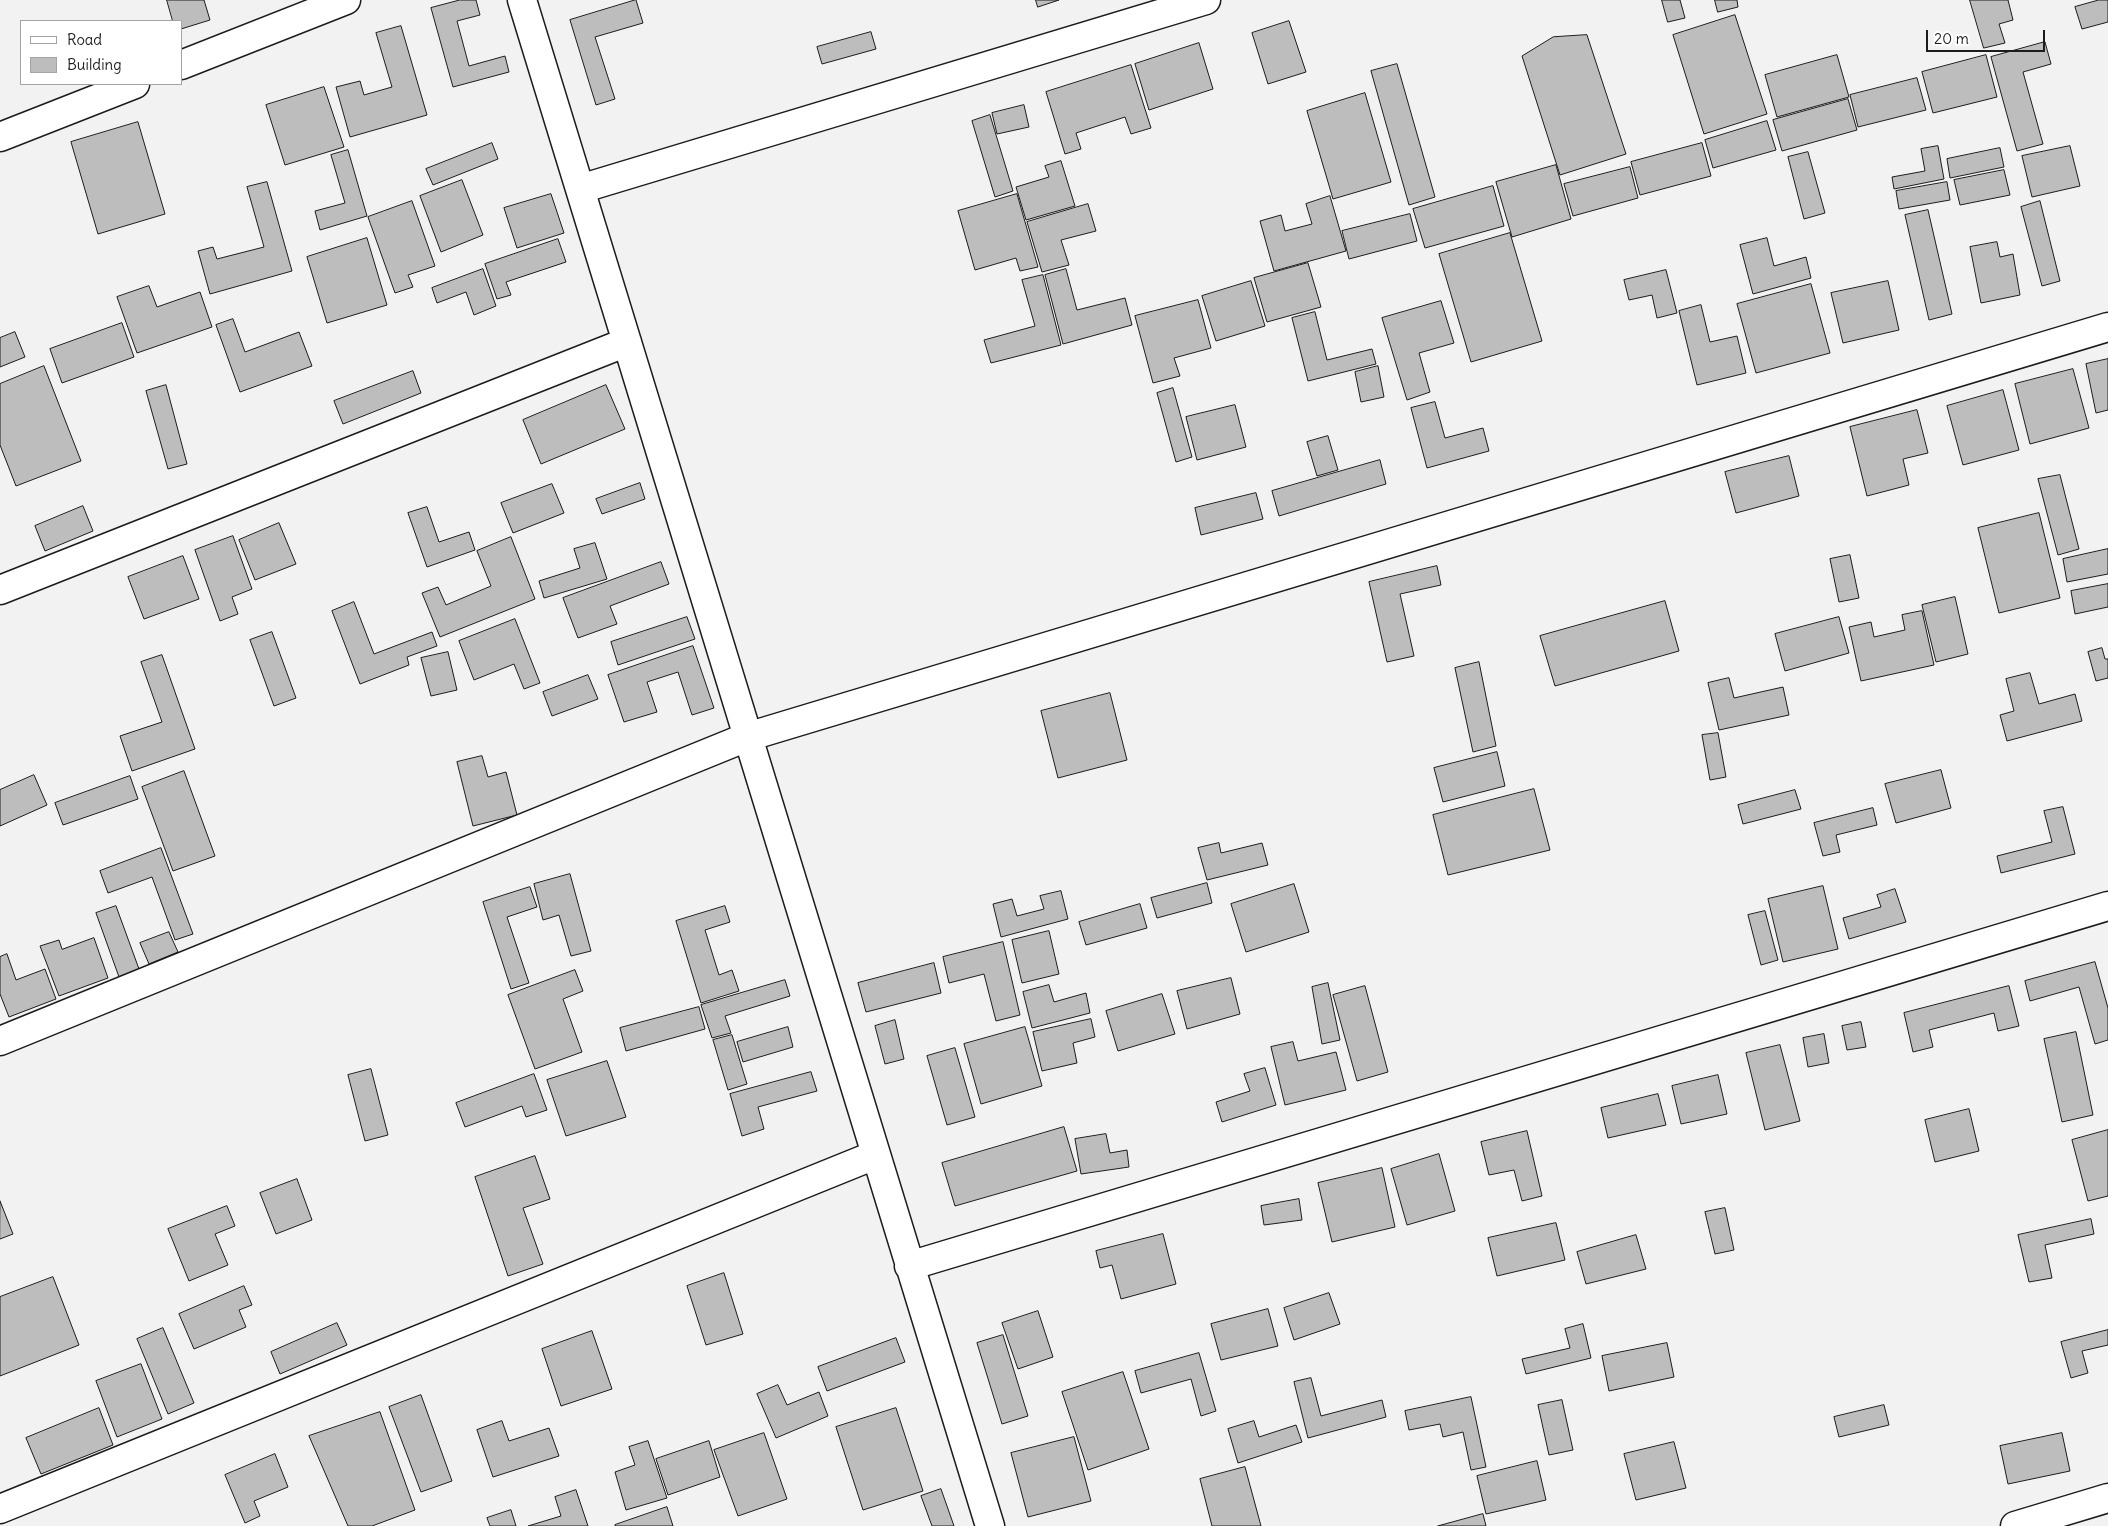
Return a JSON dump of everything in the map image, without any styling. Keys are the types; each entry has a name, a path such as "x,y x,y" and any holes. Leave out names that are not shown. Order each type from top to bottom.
{"street":[{"path":"182,66 346,0"},
{"path":"522,0 990,1526"},
{"path":"580,189 1206,0"},
{"path":"0,137 132,85"},
{"path":"0,1041 748,737 2108,327"},
{"path":"0,590 627,342"},
{"path":"909,1266 2108,906"},
{"path":"0,1509 875,1155"},
{"path":"2015,1526 2108,1498"}],"building":[{"path":"167,0 204,0 210,20 182,29 182,20 173,20"},
{"path":"460,0 476,0 480,15 457,21 469,66 505,56 509,72 453,87 431,8"},
{"path":"636,0 643,23 595,37 615,99 596,105 570,20"},
{"path":"1036,0 1059,0 1038,7"},
{"path":"1662,0 1680,0 1685,18 1668,22"},
{"path":"1715,0 1737,0 1738,7 1718,12"},
{"path":"1970,0 2008,0 2013,20 1999,24 2005,43 1984,48"},
{"path":"2099,0 2108,0 2108,22 2082,29 2075,7"},
{"path":"1735,15 1767,114 1704,134 1673,35"},
{"path":"1289,21 1306,72 1268,84 1252,33"},
{"path":"401,26 427,115 350,137 336,87 360,81 364,95 392,87 376,33"},
{"path":"871,32 876,49 822,64 817,47"},
{"path":"1587,35 1626,154 1560,175 1522,56 1553,37"},
{"path":"2045,42 2051,64 2023,72 2043,144 2017,151 1991,57"},
{"path":"1199,43 1213,89 1149,110 1135,64"},
{"path":"1837,55 1849,97 1777,117 1765,75"},
{"path":"1986,55 1997,97 1933,113 1922,72"},
{"path":"1397,64 1435,197 1409,205 1371,71"},
{"path":"1131,65 1151,128 1131,134 1125,117 1076,133 1081,149 1065,154 1046,92"},
{"path":"1917,78 1926,110 1858,127 1850,95"},
{"path":"324,87 344,147 285,165 266,105"},
{"path":"1365,93 1391,182 1333,199 1307,111"},
{"path":"1848,99 1857,130 1782,151 1773,120"},
{"path":"1024,105 1029,127 997,134 992,113"},
{"path":"990,115 1013,191 995,197 972,121"},
{"path":"1767,121 1776,150 1713,168 1705,140"},
{"path":"138,122 165,214 98,234 71,142"},
{"path":"492,143 498,159 433,185 426,169"},
{"path":"1702,143 1711,176 1640,195 1631,162"},
{"path":"1938,146 1944,179 1894,189 1892,177 1925,171 1921,149"},
{"path":"2070,146 2080,186 2032,197 2022,156"},
{"path":"2000,148 2004,167 1950,178 1947,159"},
{"path":"348,150 367,216 320,230 315,211 345,203 331,155"},
{"path":"1808,152 1825,213 1804,219 1788,157"},
{"path":"1061,161 1075,206 1026,220 1016,187 1049,177 1045,166"},
{"path":"1556,165 1571,219 1512,237 1496,182"},
{"path":"1630,167 1638,198 1573,216 1564,184"},
{"path":"2004,170 2010,195 1960,205 1954,180"},
{"path":"462,180 483,235 441,252 420,196"},
{"path":"267,182 292,271 210,294 198,251 213,247 217,259 264,247 247,187"},
{"path":"1947,182 1950,200 1899,209 1896,191"},
{"path":"1493,186 1504,226 1425,248 1413,209"},
{"path":"551,194 564,233 517,248 504,208"},
{"path":"1017,194 1038,267 1020,271 1016,258 975,270 958,211"},
{"path":"1330,196 1346,251 1274,271 1260,221 1281,215 1285,231 1312,224 1306,204"},
{"path":"412,201 435,266 408,275 413,287 395,293 368,217"},
{"path":"2040,201 2060,281 2042,286 2021,207"},
{"path":"1088,204 1096,231 1061,240 1069,265 1042,272 1027,222"},
{"path":"1928,210 1952,314 1929,320 1905,215"},
{"path":"1410,214 1417,241 1349,259 1342,231"},
{"path":"1510,233 1542,341 1471,362 1439,254"},
{"path":"367,238 387,305 327,323 307,257"},
{"path":"1767,238 1774,266 1806,257 1811,278 1753,294 1740,245"},
{"path":"558,239 566,262 506,282 511,295 497,299 485,264"},
{"path":"1997,242 2000,257 2013,254 2020,295 1981,303 1970,247"},
{"path":"1308,263 1321,307 1267,322 1254,278"},
{"path":"483,269 496,306 474,315 466,292 437,303 432,288"},
{"path":"1066,269 1077,310 1125,298 1132,325 1063,344 1045,275"},
{"path":"1666,270 1677,313 1657,318 1652,295 1629,300 1624,280"},
{"path":"1043,275 1061,345 991,363 984,340 1035,326 1022,280"},
{"path":"1251,281 1265,326 1216,341 1202,296"},
{"path":"1888,281 1899,330 1843,343 1831,293"},
{"path":"1811,284 1830,353 1756,373 1737,304"},
{"path":"149,286 157,307 200,292 212,327 137,353 117,297"},
{"path":"1198,300 1211,348 1174,358 1180,376 1153,383 1135,316"},
{"path":"1441,301 1454,343 1419,353 1430,392 1407,400 1382,318"},
{"path":"1701,305 1710,342 1737,336 1746,373 1697,385 1679,311"},
{"path":"1315,312 1327,360 1372,349 1376,364 1308,381 1292,318"},
{"path":"233,319 245,352 299,332 312,366 240,392 216,325"},
{"path":"122,323 134,357 62,383 50,349"},
{"path":"15,332 25,357 0,367 0,338"},
{"path":"2108,359 2108,410 2096,413 2086,364"},
{"path":"44,366 81,461 16,486 0,445 0,384"},
{"path":"1378,366 1384,397 1361,402 1355,372"},
{"path":"2073,369 2089,428 2030,444 2015,384"},
{"path":"413,371 421,393 343,424 334,401"},
{"path":"166,385 187,464 168,469 146,391"},
{"path":"606,385 625,429 541,464 523,420"},
{"path":"1173,388 1192,457 1176,462 1157,393"},
{"path":"2003,390 2019,450 1963,465 1947,406"},
{"path":"1435,402 1445,438 1483,428 1489,451 1427,468 1411,408"},
{"path":"1235,405 1246,447 1197,460 1186,417"},
{"path":"1917,410 1928,453 1903,459 1909,485 1867,496 1850,427"},
{"path":"1328,436 1338,470 1317,476 1307,442"},
{"path":"1789,456 1799,496 1736,513 1725,472"},
{"path":"1380,460 1386,484 1279,516 1272,491"},
{"path":"2060,475 2079,549 2058,555 2038,479"},
{"path":"640,483 645,499 602,514 596,499"},
{"path":"552,484 564,513 513,533 501,503"},
{"path":"1256,493 1263,519 1201,535 1195,508"},
{"path":"83,506 93,531 45,551 35,526"},
{"path":"427,507 439,542 469,532 475,550 427,567 408,513"},
{"path":"2039,513 2060,598 1999,613 1978,528"},
{"path":"279,523 296,564 255,580 239,540"},
{"path":"233,536 252,589 232,597 238,614 220,621 195,550"},
{"path":"511,537 535,599 440,637 422,593 438,587 446,605 491,586 477,551"},
{"path":"595,543 607,579 544,598 539,581 580,568 574,549"},
{"path":"2108,549 2108,574 2067,582 2063,559"},
{"path":"1850,555 1859,598 1839,602 1830,559"},
{"path":"183,556 199,599 144,619 128,577"},
{"path":"661,562 669,584 610,606 617,624 578,638 563,598"},
{"path":"1437,566 1441,585 1400,594 1414,656 1387,662 1369,582"},
{"path":"2108,584 2108,607 2075,614 2071,591"},
{"path":"1955,597 1968,654 1936,662 1922,605"},
{"path":"1665,601 1679,651 1555,686 1540,636"},
{"path":"354,602 374,654 432,632 437,646 407,657 409,665 360,684 332,611"},
{"path":"1922,611 1934,665 1861,681 1849,627 1871,622 1874,637 1905,630 1902,615"},
{"path":"687,617 695,639 618,665 611,642"},
{"path":"1839,617 1849,653 1785,671 1775,634"},
{"path":"515,619 540,683 524,689 514,664 474,680 459,641"},
{"path":"272,632 296,698 274,706 250,640"},
{"path":"693,646 714,708 692,715 678,672 647,682 657,712 624,722 608,675"},
{"path":"2102,648 2105,659 2108,659 2108,678 2096,681 2088,652"},
{"path":"448,652 457,690 431,696 421,658"},
{"path":"162,655 195,749 132,771 120,736 162,722 141,662"},
{"path":"1479,662 1496,746 1473,752 1455,668"},
{"path":"2030,673 2039,704 2075,694 2082,721 2007,741 2000,715 2014,711 2006,679"},
{"path":"588,675 598,699 552,716 543,692"},
{"path":"1729,678 1734,698 1783,687 1789,715 1719,730 1708,683"},
{"path":"1110,693 1127,760 1058,778 1041,711"},
{"path":"1718,733 1726,777 1710,780 1702,735"},
{"path":"1497,752 1505,786 1443,802 1434,768"},
{"path":"482,756 488,777 506,772 517,815 473,826 457,762"},
{"path":"1941,770 1951,808 1896,823 1885,784"},
{"path":"184,771 215,856 173,871 142,787"},
{"path":"34,775 47,805 0,826 0,790"},
{"path":"130,776 138,799 63,825 55,803"},
{"path":"1534,789 1550,850 1448,875 1433,815"},
{"path":"1795,790 1801,809 1743,824 1738,805"},
{"path":"2063,807 2075,854 2001,873 1997,856 2052,842 2044,811"},
{"path":"1873,808 1877,825 1836,835 1840,852 1823,856 1814,823"},
{"path":"1219,843 1221,853 1262,843 1268,865 1207,880 1198,848"},
{"path":"161,848 193,934 175,940 152,877 108,893 100,871"},
{"path":"570,874 591,951 571,956 559,915 543,920 534,884"},
{"path":"1207,883 1212,903 1157,918 1151,898"},
{"path":"1294,884 1309,932 1246,952 1231,904"},
{"path":"1823,886 1838,949 1783,962 1768,899"},
{"path":"530,887 537,907 507,917 529,983 511,989 483,902"},
{"path":"1895,889 1906,922 1849,939 1843,918 1881,907 1877,895"},
{"path":"1061,891 1068,919 1001,937 993,904 1012,899 1017,916 1044,909 1040,896"},
{"path":"1140,904 1147,928 1086,945 1079,922"},
{"path":"116,906 139,969 119,977 96,913"},
{"path":"725,906 730,922 705,930 719,975 732,970 739,991 701,1003 676,921"},
{"path":"1765,911 1778,960 1761,965 1748,915"},
{"path":"1049,931 1059,974 1022,983 1012,940"},
{"path":"169,932 178,952 149,964 140,943"},
{"path":"94,938 108,978 59,996 40,946 59,940 62,949"},
{"path":"1003,942 1020,1015 996,1021 984,974 949,983 943,957"},
{"path":"7,954 16,980 45,969 56,999 9,1017 0,994 0,957"},
{"path":"2095,962 2108,1008 2108,1040 2095,1044 2079,987 2030,1001 2025,981"},
{"path":"934,963 941,993 866,1012 858,983"},
{"path":"575,970 583,991 563,999 582,1052 535,1069 508,995"},
{"path":"1231,978 1240,1014 1187,1029 1177,991"},
{"path":"785,980 790,996 725,1016 731,1033 712,1038 701,1005"},
{"path":"1328,983 1340,1040 1322,1044 1312,987"},
{"path":"1049,985 1054,1002 1086,993 1090,1013 1032,1028 1023,992"},
{"path":"1365,986 1388,1072 1357,1081 1333,995"},
{"path":"2009,986 2019,1026 1998,1031 1994,1013 1929,1030 1933,1047 1913,1052 1904,1013"},
{"path":"1162,994 1175,1034 1118,1051 1106,1011"},
{"path":"699,1007 705,1029 626,1051 620,1028"},
{"path":"1091,1019 1095,1037 1073,1043 1077,1063 1042,1071 1033,1032"},
{"path":"895,1020 904,1059 885,1064 875,1026"},
{"path":"1861,1022 1866,1047 1847,1050 1842,1026"},
{"path":"788,1027 793,1047 743,1062 737,1042"},
{"path":"1025,1027 1042,1086 981,1104 964,1044"},
{"path":"2076,1032 2093,1115 2062,1122 2044,1039"},
{"path":"1824,1034 1829,1063 1808,1067 1803,1038"},
{"path":"732,1035 747,1084 728,1090 713,1040"},
{"path":"1293,1042 1298,1061 1336,1052 1346,1090 1285,1105 1271,1047"},
{"path":"1780,1045 1800,1121 1765,1130 1746,1053"},
{"path":"955,1048 975,1117 947,1125 927,1056"},
{"path":"607,1061 626,1117 566,1136 547,1080"},
{"path":"1265,1068 1276,1105 1222,1122 1216,1102 1250,1091 1244,1074"},
{"path":"371,1069 388,1135 365,1141 348,1075"},
{"path":"811,1072 817,1091 758,1107 764,1129 742,1136 730,1094"},
{"path":"534,1074 547,1110 526,1117 522,1106 465,1127 456,1103"},
{"path":"1718,1075 1727,1114 1681,1124 1672,1086"},
{"path":"1658,1094 1666,1125 1608,1138 1601,1108"},
{"path":"1969,1109 1979,1151 1935,1162 1925,1120"},
{"path":"1064,1127 1077,1171 955,1206 942,1163"},
{"path":"2108,1130 2108,1196 2088,1201 2072,1140"},
{"path":"1527,1131 1542,1196 1522,1201 1514,1170 1489,1175 1481,1142"},
{"path":"1106,1134 1110,1153 1127,1150 1129,1167 1081,1174 1075,1139"},
{"path":"1439,1154 1455,1211 1407,1225 1391,1169"},
{"path":"535,1156 550,1199 523,1208 543,1264 508,1276 475,1177"},
{"path":"1382,1168 1395,1227 1332,1242 1318,1183"},
{"path":"297,1179 312,1220 276,1234 260,1193"},
{"path":"1299,1199 1302,1220 1264,1225 1261,1206"},
{"path":"0,1201 13,1234 0,1239"},
{"path":"227,1206 235,1226 215,1234 228,1265 189,1281 168,1229"},
{"path":"1725,1208 1734,1250 1715,1254 1705,1212"},
{"path":"2091,1219 2094,1234 2045,1245 2052,1278 2029,1282 2018,1235"},
{"path":"1556,1223 1565,1260 1497,1276 1488,1238"},
{"path":"1163,1234 1176,1284 1121,1299 1112,1265 1100,1268 1096,1251"},
{"path":"1636,1235 1646,1269 1586,1284 1577,1252"},
{"path":"724,1273 743,1334 706,1345 687,1286"},
{"path":"53,1277 79,1345 0,1376 0,1297"},
{"path":"244,1286 252,1305 239,1310 246,1327 194,1349 179,1314"},
{"path":"1329,1293 1340,1324 1294,1340 1284,1308"},
{"path":"1268,1309 1278,1346 1221,1360 1211,1324"},
{"path":"1038,1311 1053,1357 1018,1369 1002,1323"},
{"path":"337,1323 347,1345 280,1374 271,1352"},
{"path":"1583,1324 1591,1358 1526,1374 1522,1359 1570,1348 1565,1329"},
{"path":"163,1328 194,1403 168,1414 137,1339"},
{"path":"2108,1330 2108,1345 2082,1351 2088,1373 2071,1378 2061,1342"},
{"path":"592,1331 612,1389 561,1406 542,1349"},
{"path":"1003,1335 1028,1416 1002,1424 977,1343"},
{"path":"896,1338 905,1362 827,1391 818,1367"},
{"path":"1667,1343 1674,1377 1609,1391 1602,1356"},
{"path":"1199,1353 1216,1411 1201,1416 1191,1379 1141,1393 1135,1371"},
{"path":"141,1364 162,1419 117,1437 96,1381"},
{"path":"1123,1372 1149,1449 1088,1470 1062,1392"},
{"path":"1311,1378 1321,1416 1382,1400 1386,1417 1308,1438 1294,1382"},
{"path":"778,1385 787,1405 819,1392 828,1416 776,1438 757,1394"},
{"path":"421,1395 452,1481 421,1492 389,1407"},
{"path":"1471,1397 1486,1467 1471,1470 1463,1432 1443,1437 1440,1424 1409,1430 1405,1411"},
{"path":"1562,1400 1573,1450 1549,1455 1538,1405"},
{"path":"1884,1405 1889,1425 1839,1437 1834,1417"},
{"path":"99,1408 113,1445 41,1474 26,1438"},
{"path":"896,1408 923,1491 863,1510 836,1427"},
{"path":"380,1412 415,1510 372,1526 348,1526 309,1436"},
{"path":"502,1421 509,1441 549,1428 559,1456 493,1477 477,1430"},
{"path":"1254,1421 1259,1437 1296,1425 1302,1442 1238,1463 1228,1429"},
{"path":"764,1433 787,1499 738,1516 714,1450"},
{"path":"2062,1433 2070,1471 2008,1484 2000,1446"},
{"path":"1074,1437 1091,1501 1028,1517 1011,1453"},
{"path":"648,1441 667,1498 626,1510 615,1472 635,1465 629,1447"},
{"path":"709,1441 720,1477 668,1495 656,1459"},
{"path":"1674,1442 1686,1488 1636,1500 1624,1454"},
{"path":"275,1454 288,1487 254,1501 260,1516 245,1523 225,1475"},
{"path":"1537,1461 1546,1500 1486,1514 1477,1476"},
{"path":"1245,1467 1261,1526 1212,1526 1200,1479"},
{"path":"941,1489 954,1526 932,1526 921,1496"},
{"path":"576,1490 588,1526 528,1526 561,1516 555,1497"},
{"path":"667,1507 673,1526 615,1526 615,1525"},
{"path":"511,1510 516,1526 490,1526 487,1518"},
{"path":"1483,1514 1486,1526 1438,1526"}]}
